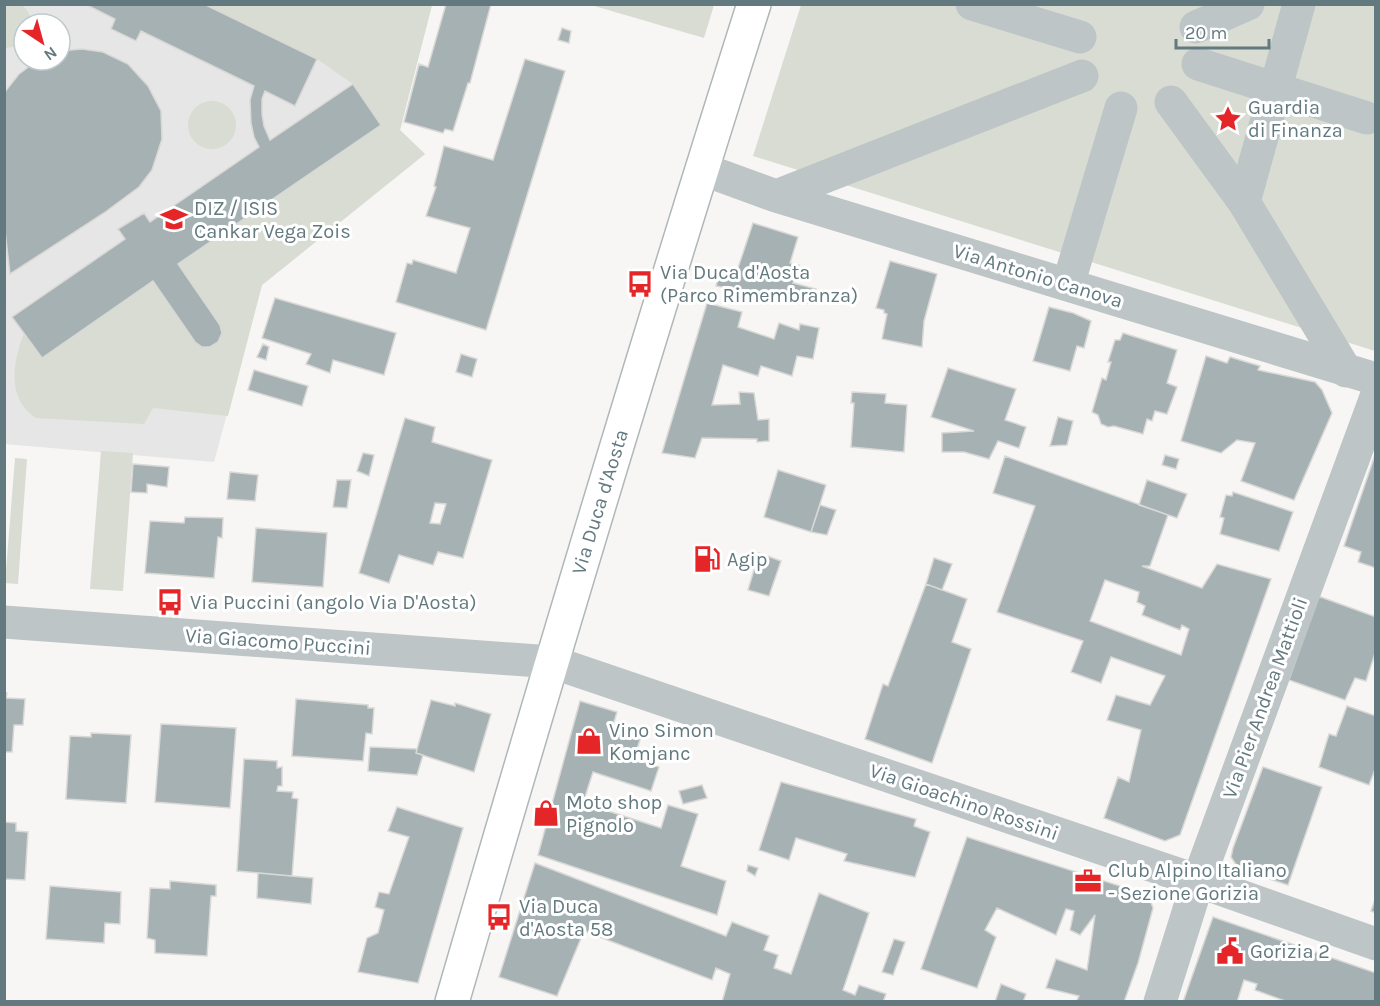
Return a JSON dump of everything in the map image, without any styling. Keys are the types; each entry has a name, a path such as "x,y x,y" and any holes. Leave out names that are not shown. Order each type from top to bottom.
{"main road":[{"name":"Via Duca d'Aosta","path":"452,1002 552,662 754,4"}],"street":[{"path":"972,4 1080,37"},
{"path":"1196,27 1248,4"},
{"path":"1244,202 1299,4"},
{"path":"1198,64 1367,118"},
{"path":"776,196 1082,76"},
{"path":"1172,102 1244,202 1361,375"},
{"path":"1068,285 1120,108"},
{"name":"Via Antonio Canova","path":"702,169 776,196 1361,375"},
{"name":"Via Pier Andrea Mattioli","path":"1160,1002 1198,881 1376,397"},
{"name":"Via Giacomo Puccini","path":"4,622 552,662"},
{"name":"Via Gioachino Rossini","path":"552,662 1198,881 1376,944"}],"shaded area":[{"path":"5,4 22,5 28,12 12,12 12,47 5,48"},
{"path":"714,4 704,38 591,5"},
{"name":"DIZ / ISIS Cankar Vega Zois","path":"5,5 432,5 400,130 425,154 262,285 214,462 5,444"},
{"path":"204,5 432,5 400,130 425,154 262,285 228,416 153,408 144,424 36,418 26,410 16,390 15,367 24,333 42,357 153,281 195,342 211,346 222,333 220,325 178,264 381,125 353,84 317,59"},
{"path":"801,5 1375,5 1375,351 753,156"},
{"path":"207,101 217,101 229,108 236,120 236,130 229,142 217,149 207,149 192,138 188,130 188,120 199,105"},
{"path":"101,451 133,453 123,591 90,589"},
{"path":"15,458 27,459 18,584 5,583"}],"building":[{"path":"85,4 204,4 317,59 295,106 265,91 262,99 262,114 270,140 353,84 381,125 178,264 220,325 222,333 218,342 210,347 202,347 195,342 153,281 42,358 12,317 125,239 118,229 144,213 150,222 259,147 251,123 250,100 254,86 141,31 136,41 111,29 115,19"},
{"path":"446,4 491,4 470,83 468,83 453,131 445,129 443,133 404,122 419,64 428,67"},
{"path":"562,28 571,31 569,43 558,40"},
{"path":"72,50 103,52 128,64 148,86 161,111 162,139 152,170 139,187 104,213 10,274 4,222 4,93 22,72 72,72"},
{"path":"525,59 565,71 486,330 396,302 407,263 412,264 413,260 456,273 470,228 426,216 436,187 434,186 444,146 493,160"},
{"path":"753,223 798,237 790,263 799,265 793,283 816,289 814,304 716,286 721,268 737,271"},
{"path":"890,261 937,274 924,321 922,347 882,339 887,314 884,310 876,308"},
{"path":"275,298 396,333 384,375 333,360 330,373 306,364 311,354 262,338"},
{"path":"707,303 742,312 738,327 774,339 779,323 799,330 800,324 819,328 813,359 797,356 792,376 761,366 758,376 723,365 712,405 740,404 739,392 754,393 758,420 769,419 769,441 702,438 695,458 662,453"},
{"path":"1049,307 1073,313 1091,321 1084,348 1077,346 1070,371 1033,361"},
{"path":"1123,333 1177,350 1167,383 1177,387 1167,414 1155,411 1152,421 1147,419 1143,434 1101,424 1098,415 1092,412 1102,378 1106,380 1111,362 1108,362 1115,340 1120,340"},
{"path":"263,344 269,347 266,360 257,357"},
{"path":"461,354 477,359 472,377 456,372"},
{"path":"1206,356 1227,363 1230,357 1260,366 1258,370 1315,382 1322,390 1332,413 1294,500 1241,481 1255,443 1237,440 1221,453 1181,441"},
{"path":"948,368 1016,389 1005,420 1026,427 1019,448 998,441 989,459 964,452 942,452 942,433 974,431 931,417"},
{"path":"254,370 308,386 302,406 248,390"},
{"path":"852,392 886,394 885,403 907,405 904,452 851,447 854,403 851,403"},
{"path":"1058,417 1073,421 1067,445 1050,446"},
{"path":"405,418 435,427 432,442 492,460 463,558 438,552 433,565 399,555 389,583 359,573","holes":["435,503 446,504 440,524 430,523"]},
{"path":"1376,452 1376,568 1358,562 1361,552 1344,546"},
{"path":"363,453 374,455 369,476 357,471"},
{"path":"1165,455 1179,459 1176,469 1162,465"},
{"path":"1005,456 1168,515 1150,566 1142,566 1202,588 1217,564 1271,579 1180,835 1165,841 1104,818 1118,777 1129,782 1141,730 1107,720 1116,695 1150,705 1165,676 1111,657 1101,683 1071,672 1083,641 997,612 1035,506 993,493","holes":["1105,580 1139,592 1137,602 1145,606 1142,615 1180,630 1182,625 1189,629 1181,655 1090,621"]},
{"path":"133,464 169,467 167,487 147,484 147,493 131,492"},
{"path":"778,470 826,485 811,532 764,517"},
{"path":"230,472 258,475 255,501 227,499"},
{"path":"337,480 351,480 347,508 333,507"},
{"path":"1147,480 1187,494 1177,518 1139,505"},
{"path":"1233,492 1293,512 1279,551 1220,534 1224,518 1220,517 1226,495 1232,496"},
{"path":"820,505 836,510 827,535 811,532"},
{"path":"185,517 223,518 222,538 218,537 214,578 145,573 150,521 184,523"},
{"path":"256,528 327,533 323,587 252,582"},
{"path":"759,553 781,561 769,596 748,590"},
{"path":"934,558 952,564 942,590 926,584"},
{"path":"926,584 967,599 952,642 971,649 932,763 865,739 883,684 888,686"},
{"path":"1318,596 1376,617 1376,650 1366,681 1355,678 1345,700 1289,680"},
{"path":"4,693 7,693 6,698 25,699 23,725 14,725 12,752 4,752"},
{"path":"296,699 368,705 368,708 374,708 372,734 366,733 363,761 292,756"},
{"path":"431,700 455,706 455,703 491,714 474,772 416,753"},
{"path":"580,701 617,712 613,725 642,733 634,759 659,767 651,791 593,772 583,803 661,828 668,805 698,814 681,866 726,881 717,915 538,855"},
{"path":"1347,706 1376,716 1376,767 1369,785 1319,767 1329,734 1336,736"},
{"path":"161,724 236,728 230,808 155,802"},
{"path":"91,733 131,735 126,803 66,799 70,736 91,737"},
{"path":"370,747 417,749 416,753 423,755 417,775 368,771"},
{"path":"244,759 277,761 277,768 282,767 282,786 278,786 277,791 293,792 292,798 298,799 292,876 237,871"},
{"path":"1263,767 1322,787 1288,885 1239,869 1231,857"},
{"path":"781,782 916,819 914,826 930,832 915,877 844,861 847,854 796,838 789,860 759,850"},
{"path":"702,785 707,798 683,804 679,791"},
{"path":"397,807 463,828 418,983 358,972 367,938 378,933 384,910 375,907 379,892 389,894 409,837 388,831"},
{"path":"4,822 16,823 16,831 28,832 25,880 4,879"},
{"path":"967,837 1148,895 1153,908 1138,963 1124,1002 1076,1002 1079,996 1046,988 1056,959 1087,970 1095,915 1080,935 1070,930 1074,911 1066,909 1056,935 997,908 985,930 996,937 977,988 921,969"},
{"path":"535,863 726,936 732,922 769,936 764,950 778,955 774,968 791,974 819,893 869,913 843,990 855,995 859,985 886,994 883,1002 722,1002 730,974 716,968 712,980 584,931 557,996 499,977"},
{"path":"748,865 758,868 755,876 747,871"},
{"path":"258,873 313,878 311,904 257,898"},
{"path":"170,881 216,885 216,896 211,896 207,956 155,953 155,940 147,938 150,888 170,889"},
{"path":"50,886 121,892 120,924 105,923 104,943 46,939"},
{"path":"1376,897 1376,913 1371,911"},
{"path":"1213,917 1376,973 1376,1002 1288,1002 1255,990 1257,984 1244,980 1237,1002 1183,1002"},
{"path":"894,939 905,942 893,975 882,972"},
{"path":"1001,984 1026,994 1023,1002 995,1002"}],"place":[{"name":"Guardia di Finanza","path":"1228,119"},
{"name":"DIZ / ISIS Cankar Vega Zois","path":"174,219"},
{"name":"Via Duca d'Aosta (Parco Rimembranza)","path":"640,284"},
{"name":"Agip","path":"707,559"},
{"name":"Via Puccini (angolo Via D'Aosta)","path":"170,602"},
{"name":"Vino Simon Komjanc","path":"589,741"},
{"name":"Moto shop Pignolo","path":"546,813"},
{"name":"Club Alpino Italiano - Sezione Gorizia","path":"1088,881"},
{"name":"Via Duca d'Aosta 58","path":"499,917"},
{"name":"Gorizia 2","path":"1230,951"}]}
